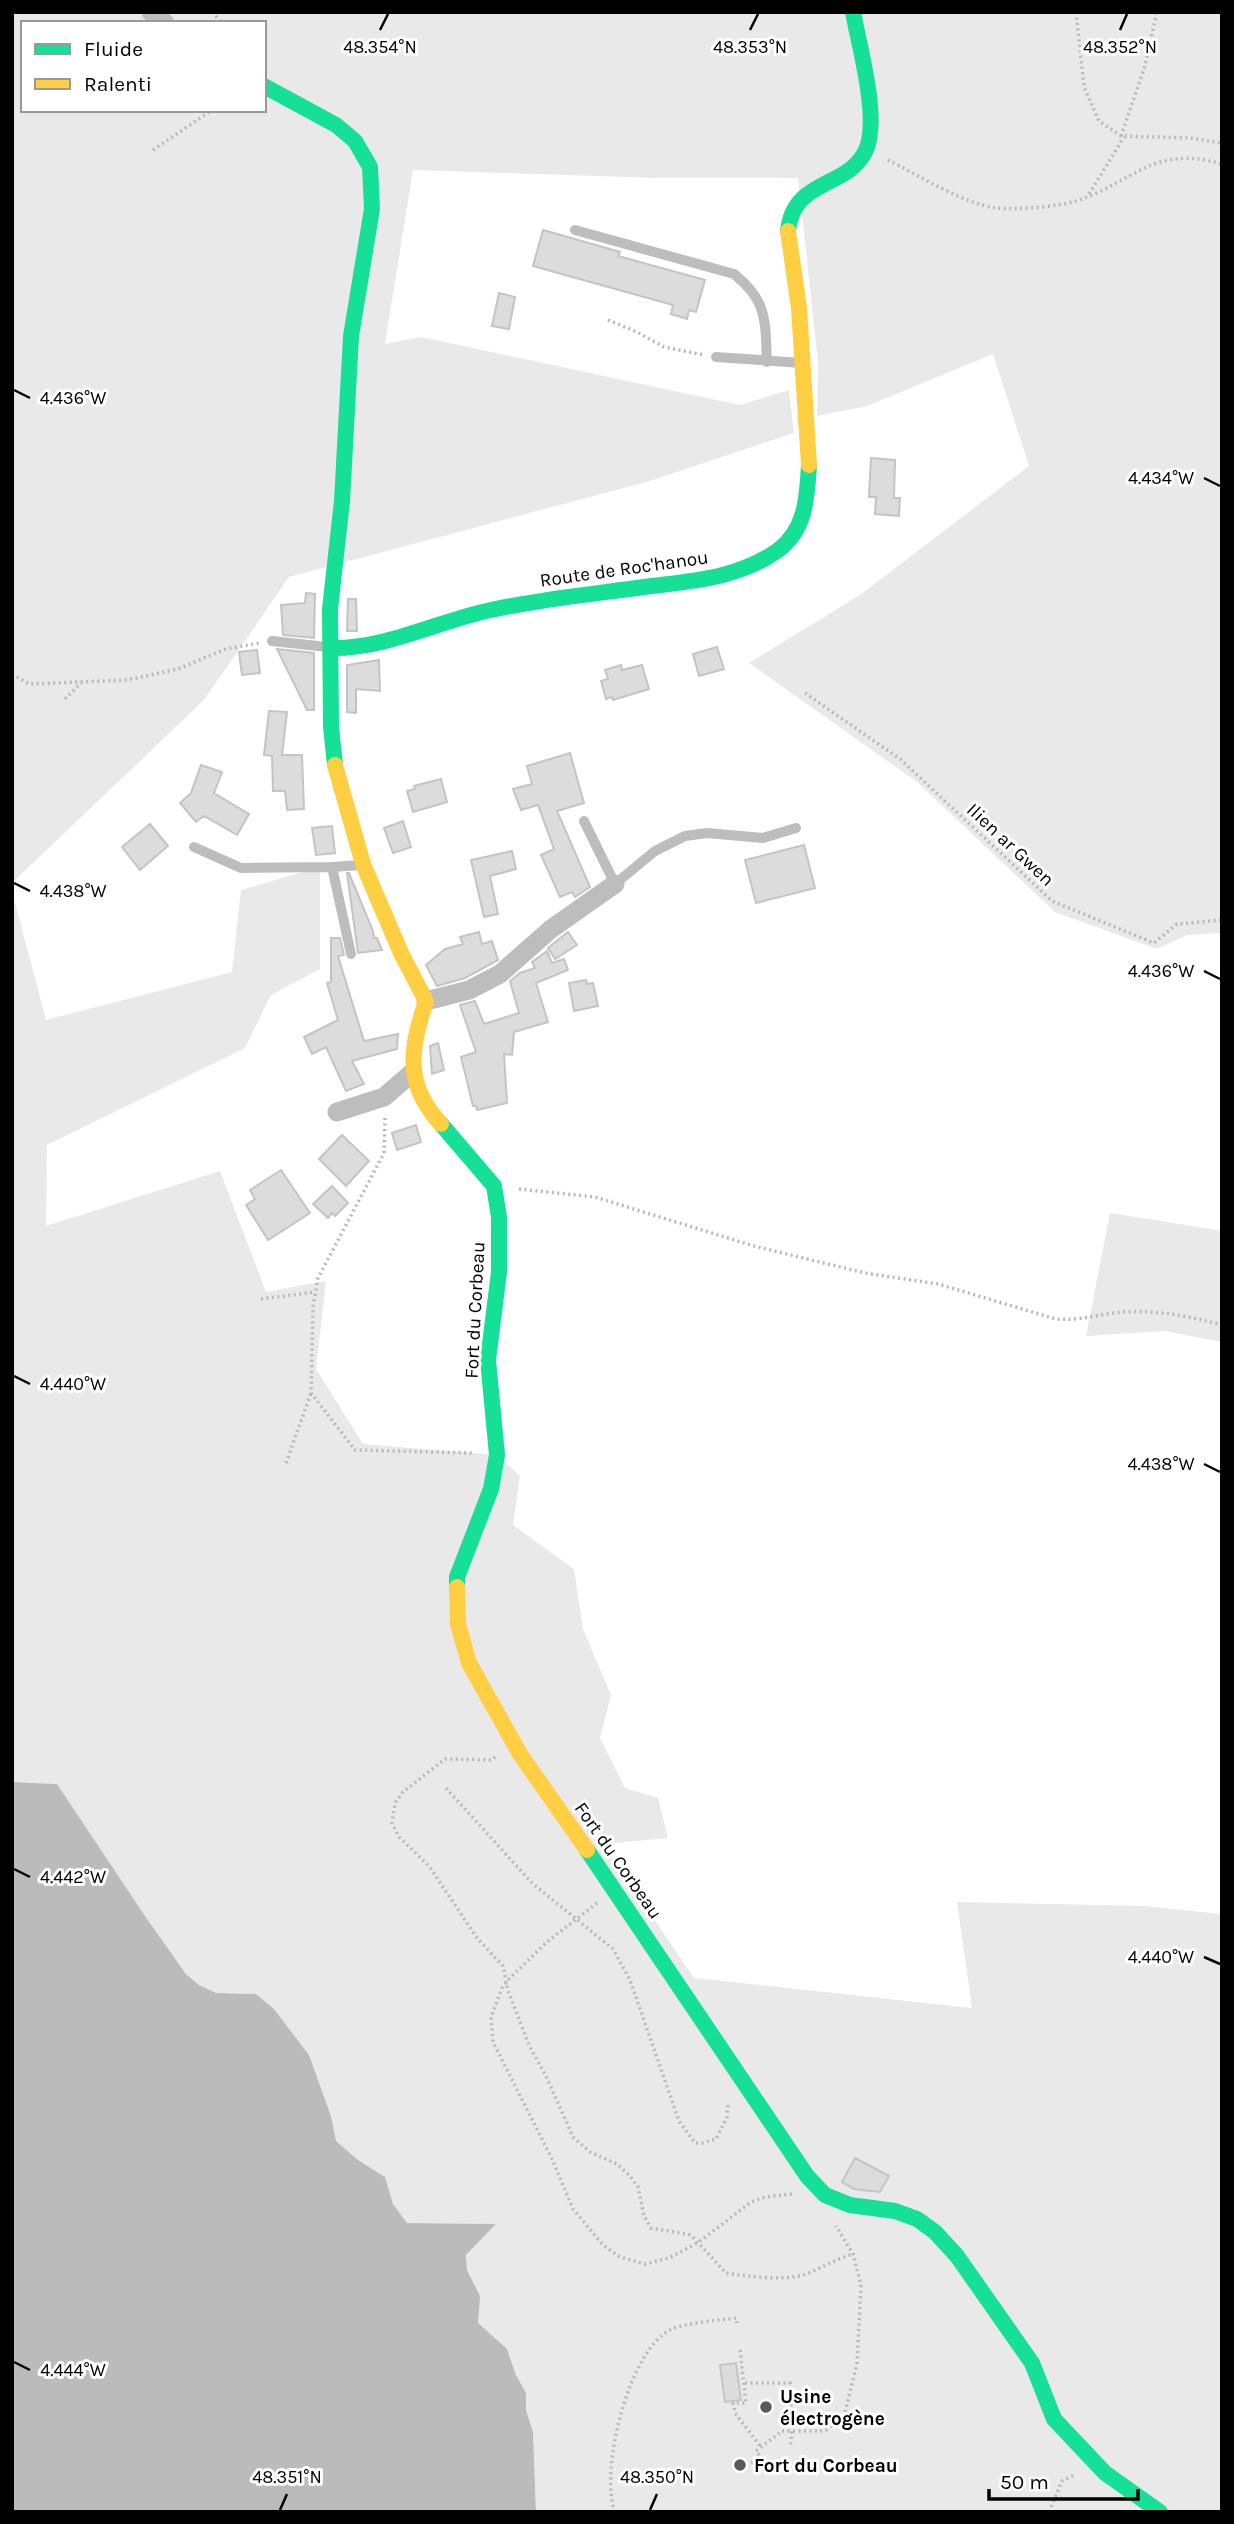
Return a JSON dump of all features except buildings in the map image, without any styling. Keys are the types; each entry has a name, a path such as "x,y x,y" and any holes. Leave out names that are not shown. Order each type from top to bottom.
{"street":[{"path":"853,12 868,100 870,129 866,150"},
{"path":"266,87 336,125 355,141 370,167 372,209 351,336 342,501 330,609 331,727 335,765 363,864 401,953 426,1001 414,1036 413,1072 384,1097 337,1112"},
{"name":"Route de Roc'hanou","path":"331,648 356,649 383,643 459,617 514,605 712,579 747,566 788,541 800,524 808,468 798,291 788,240 788,223 795,206 806,192 843,174 856,164 866,150"},
{"path":"426,1001 469,990 500,974 551,929 615,884"},
{"name":"Fort du Corbeau","path":"413,1072 430,1112 494,1186 499,1217 499,1272 488,1360 497,1455 491,1489 457,1577 458,1624 469,1663 512,1739 807,2176 825,2195 850,2206 895,2211 917,2219 935,2232 957,2256 1032,2362 1054,2419 1094,2463 1160,2512"}],"lane":[{"path":"575,230 734,274 748,286 763,309 767,362"},
{"path":"716,357 803,363"},
{"path":"272,641 331,648"},
{"path":"583,821 615,884 655,851 685,836 707,832 763,838 796,828"},
{"path":"194,847 241,868 363,864"},
{"path":"332,867 351,954"}],"path":[{"path":"1076,12 1084,87 1099,121 1122,136 1190,138 1222,143"},
{"path":"1087,196 1122,136 1144,69 1157,12"},
{"path":"153,150 209,112"},
{"path":"866,150 977,204 997,208 1056,205 1087,196 1154,162 1179,158 1222,164"},
{"path":"608,320 664,347 716,357"},
{"path":"12,674 29,684 127,680 178,669 226,649 272,641"},
{"path":"65,699 82,682"},
{"name":"Ilien ar Gwen","path":"804,693 900,759 1052,901 1154,943 1177,924 1222,920"},
{"path":"286,1463 311,1394 313,1307 318,1278 384,1153 384,1097"},
{"path":"494,1186 596,1197 754,1246 865,1273 939,1284 1056,1319 1072,1321 1119,1312 1154,1311 1222,1325"},
{"path":"261,1298 315,1292"},
{"path":"311,1394 355,1450 497,1455"},
{"path":"512,1739 492,1760 445,1759 403,1792 396,1803 392,1823 399,1837 429,1866 477,1938 503,1966 506,1982 529,2045 573,2137 590,2152 617,2164 629,2175 638,2187 644,2216 651,2228 691,2235 726,2273 800,2276 835,2259 853,2254"},
{"path":"446,1788 532,1883 613,1949 630,1980 679,2121 695,2143 716,2139 727,2117 733,2065"},
{"path":"608,1880 605,1893 578,1920 547,1942 506,1982 491,2017 493,2042 552,2159 573,2209 603,2245 620,2257 645,2264 669,2258 699,2242 751,2202 765,2197 792,2194 803,2199"},
{"path":"751,2463 762,2459 757,2451 782,2431 826,2430 845,2416 857,2364 861,2285 853,2254 827,2210 825,2195"},
{"path":"615,2512 611,2501 611,2464 616,2428 627,2394 643,2361 662,2336 672,2329 736,2318 737,2323"},
{"path":"740,2350 746,2403 733,2403 735,2413 763,2445"},
{"path":"744,2383 790,2383 790,2448"},
{"path":"1049,2512 1062,2481 1094,2463"}],"shaded area":[{"path":"12,12 1222,12 1222,933 1187,935 1157,949 1055,912 917,782 749,663 860,595 1029,466 993,354 867,406 817,416 818,362 798,178 657,178 413,170 385,344 421,337 740,405 789,390 794,433 650,481 289,577 204,700 12,883"},
{"path":"320,867 320,969 271,995 245,1048 47,1145 46,1226 220,1171 266,1292 326,1281 316,1369 363,1444 497,1455 520,1476 513,1525 574,1569 583,1629 611,1695 600,1738 625,1788 658,1798 668,1838 603,1844 694,1978 972,2008 957,1902 1143,1906 1222,1914 1222,2512 536,2512 533,2432 526,2410 525,2393 507,2349 477,2323 480,2296 467,2270 466,2255 496,2224 407,2223 393,2204 385,2177 358,2160 336,2141 331,2116 309,2055 274,2009 256,1994 216,1993 199,1985 186,1974 57,1784 12,1782 12,891 46,1020 232,972 241,890"},
{"path":"1110,1213 1222,1231 1222,1342 1165,1331 1086,1336"},
{"path":"12,1782 57,1784 186,1974 199,1985 216,1993 256,1994 274,2009 309,2055 331,2116 336,2141 358,2160 385,2177 393,2204 407,2223 496,2224 466,2255 467,2270 480,2296 478,2323 507,2349 526,2393 526,2410 533,2432 536,2512 12,2512"}],"traffic: fast":[{"path":"788,231 792,214 800,201 810,192 847,172 858,163 866,150 870,136 870,101 853,12"},
{"path":"266,87 336,125 355,141 370,167 372,209 351,336 342,501 330,609 331,727 335,765"},
{"path":"331,648 372,644 510,606 696,580 746,568 777,551 794,533 806,501 809,465"},
{"path":"441,1124 494,1186 499,1217 499,1272 488,1360 497,1455 491,1489 457,1577 457,1587"},
{"path":"587,1850 807,2176 825,2195 850,2205 895,2211 917,2219 935,2232 957,2256 1032,2363 1054,2419 1105,2473 1160,2512"}],"traffic: slow":[{"path":"788,231 799,308 809,465"},
{"path":"335,765 363,864 401,953 426,1001 416,1035 414,1066 421,1095 441,1124"},
{"path":"457,1587 458,1624 469,1663 520,1754 587,1850"}],"place":[{"name":"Usine électrogène","path":"766,2407"},
{"name":"Fort du Corbeau","path":"740,2465"}]}
